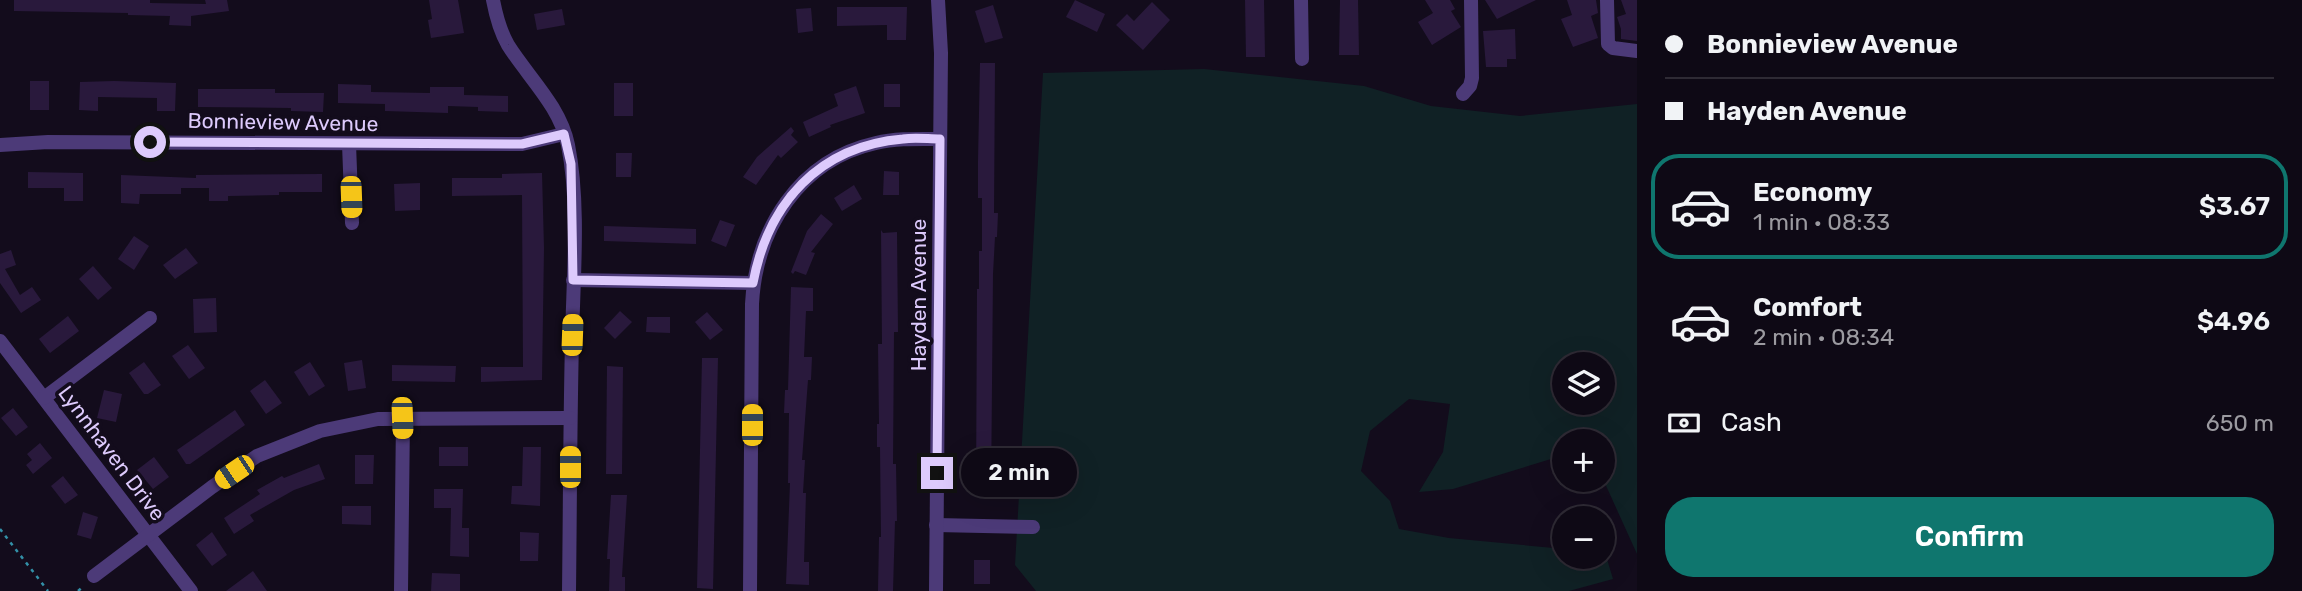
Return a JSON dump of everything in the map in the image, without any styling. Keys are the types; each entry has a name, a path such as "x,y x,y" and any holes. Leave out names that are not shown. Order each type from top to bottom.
{"street":[{"path":"493,0 501,30 508,44 537,83 564,134 571,164 573,280 569,591"},
{"name":"Hayden Avenue","path":"936,591 941,52 938,0"},
{"path":"1301,0 1301,59"},
{"path":"1463,94 1470,86 1472,78 1471,0"},
{"path":"1607,0 1606,38 1613,48 1637,51"},
{"name":"Bonnieview Avenue","path":"0,145 48,142 522,144 564,134"},
{"path":"750,591 753,283 763,242 785,202 809,176 848,151 904,138 940,139"},
{"path":"349,144 352,223"},
{"path":"573,280 753,283"},
{"path":"44,398 150,318"},
{"name":"Lynnhaven Drive","path":"0,341 191,591"},
{"path":"94,576 257,456 288,442 340,426 402,418 570,418"},
{"path":"401,591 402,418"},
{"path":"936,525 1032,527"}],"path":[{"path":"0,529 48,591"}],"shaded area":[{"path":"1204,69 1364,86 1431,106 1520,116 1637,104 1637,554 1609,492 1615,492 1615,429 1552,429 1552,459 1453,489 1419,492 1443,452 1450,404 1409,399 1370,431 1361,471 1390,501 1399,529 1449,538 1552,548 1552,569 1610,569 1613,579 1569,591 1036,591 1015,565 1043,73"}],"building":[{"path":"14,0 150,0 150,3 206,4 205,0 227,0 229,11 191,16 191,26 169,25 170,16 14,11"},
{"path":"429,0 458,0 464,33 431,38"},
{"path":"1075,0 1105,14 1097,32 1066,17"},
{"path":"1245,0 1264,0 1265,57 1246,57"},
{"path":"1340,0 1358,0 1359,55 1339,55"},
{"path":"1425,0 1450,0 1455,9 1451,11 1461,27 1432,45 1418,22 1433,13"},
{"path":"1485,0 1536,0 1497,19"},
{"path":"1567,0 1596,0 1598,13 1591,16 1598,38 1573,47 1561,19 1572,15"},
{"path":"1621,0 1637,0 1637,41 1621,39 1617,17 1626,14"},
{"path":"1152,2 1170,20 1143,50 1116,25 1127,14 1134,21"},
{"path":"993,5 1003,38 985,43 975,11"},
{"path":"837,7 907,7 906,40 887,40 887,25 837,26"},
{"path":"811,8 813,31 798,33 796,9"},
{"path":"562,9 565,25 537,30 534,14"},
{"path":"1515,29 1516,59 1507,59 1507,67 1486,67 1483,31"},
{"path":"980,63 995,63 994,213 998,213 993,274 991,495 976,495 977,289 979,251 982,251 982,198 978,198"},
{"path":"30,81 49,81 49,110 30,110"},
{"path":"80,82 176,83 175,111 157,111 157,98 98,97 98,111 79,110"},
{"path":"614,83 633,83 633,116 614,116"},
{"path":"338,84 371,85 371,92 430,93 430,87 464,87 464,95 508,96 508,112 448,106 448,113 385,111 385,104 338,103"},
{"path":"884,84 900,84 900,107 884,107"},
{"path":"856,86 865,113 830,125 831,127 809,137 803,122 838,106 834,94"},
{"path":"198,89 275,89 275,93 324,93 323,112 291,111 291,108 198,107"},
{"path":"791,127 794,131 791,135 798,142 781,158 778,155 756,185 743,177 757,157"},
{"path":"616,153 632,153 631,177 616,177"},
{"path":"884,171 899,172 899,195 883,195"},
{"path":"28,172 83,173 83,201 64,201 64,188 28,188"},
{"path":"542,173 542,380 481,382 481,367 523,367 522,195 452,196 452,178 502,178 502,174"},
{"path":"322,174 322,192 228,196 228,201 209,201 209,188 181,188 181,194 140,194 139,204 121,203 121,175 196,178 196,175"},
{"path":"420,183 420,210 395,211 394,184"},
{"path":"854,185 862,199 842,211 834,198"},
{"path":"821,214 833,224 811,252 815,253 806,275 795,271 793,274 791,272 807,231"},
{"path":"720,220 735,225 726,247 711,241"},
{"path":"604,226 696,229 696,244 604,241"},
{"path":"881,230 883,233 897,232 898,332 894,332 893,464 896,464 897,521 893,591 878,591 881,537 880,447 877,447 877,424 878,344 882,344"},
{"path":"134,236 149,246 134,270 118,259"},
{"path":"186,248 198,263 175,279 163,265"},
{"path":"11,250 16,265 5,269 20,295 32,287 41,300 21,313 0,283 0,254"},
{"path":"93,266 112,288 98,300 79,279"},
{"path":"791,287 813,288 813,311 806,311 804,357 812,357 802,460 805,460 803,493 806,493 804,562 809,562 809,585 786,584 790,483 789,413 784,413 785,390 788,390"},
{"path":"216,298 217,332 194,333 193,299"},
{"path":"620,311 632,322 615,339 604,328"},
{"path":"707,312 723,330 710,340 695,322"},
{"path":"68,316 79,331 50,353 39,339"},
{"path":"647,317 670,317 670,333 646,332"},
{"path":"188,345 205,368 189,379 172,356"},
{"path":"702,358 718,358 713,589 697,588"},
{"path":"362,360 366,388 348,391 344,363"},
{"path":"144,362 161,385 148,394 144,394 129,373"},
{"path":"310,362 325,386 309,396 294,372"},
{"path":"392,365 456,366 455,382 392,381"},
{"path":"607,366 623,367 622,474 606,474"},
{"path":"265,380 282,403 266,414 250,391"},
{"path":"104,390 122,394 116,422 97,418"},
{"path":"13,408 28,427 16,436 1,418"},
{"path":"235,410 245,425 190,464 186,464 177,450"},
{"path":"40,443 52,458 33,474 26,465 32,460 27,454"},
{"path":"439,447 468,447 468,466 439,466"},
{"path":"523,447 541,447 540,506 511,504 512,486 522,486"},
{"path":"355,455 374,455 373,484 355,484"},
{"path":"154,457 169,477 153,489 137,470"},
{"path":"319,464 325,479 294,490 250,515 254,521 234,534 224,518 260,494 257,490 282,476 284,478"},
{"path":"63,476 78,495 65,504 51,486"},
{"path":"434,489 463,489 462,528 469,528 469,557 450,556 451,508 434,508"},
{"path":"611,495 627,495 622,577 625,577 625,591 609,591 610,559 607,559"},
{"path":"342,506 371,506 371,525 342,524"},
{"path":"83,512 98,517 91,539 77,535"},
{"path":"212,532 227,555 212,566 196,545"},
{"path":"520,532 539,533 538,561 520,561"},
{"path":"974,560 990,560 990,584 974,584"},
{"path":"253,571 267,591 226,591"},
{"path":"432,573 460,574 460,591 431,591"}],"route":[{"path":"150,142 522,144 564,134 571,164 573,280 753,283 763,242 773,222 793,191 809,176 848,151 876,143 904,138 940,139 937,473"}]}
